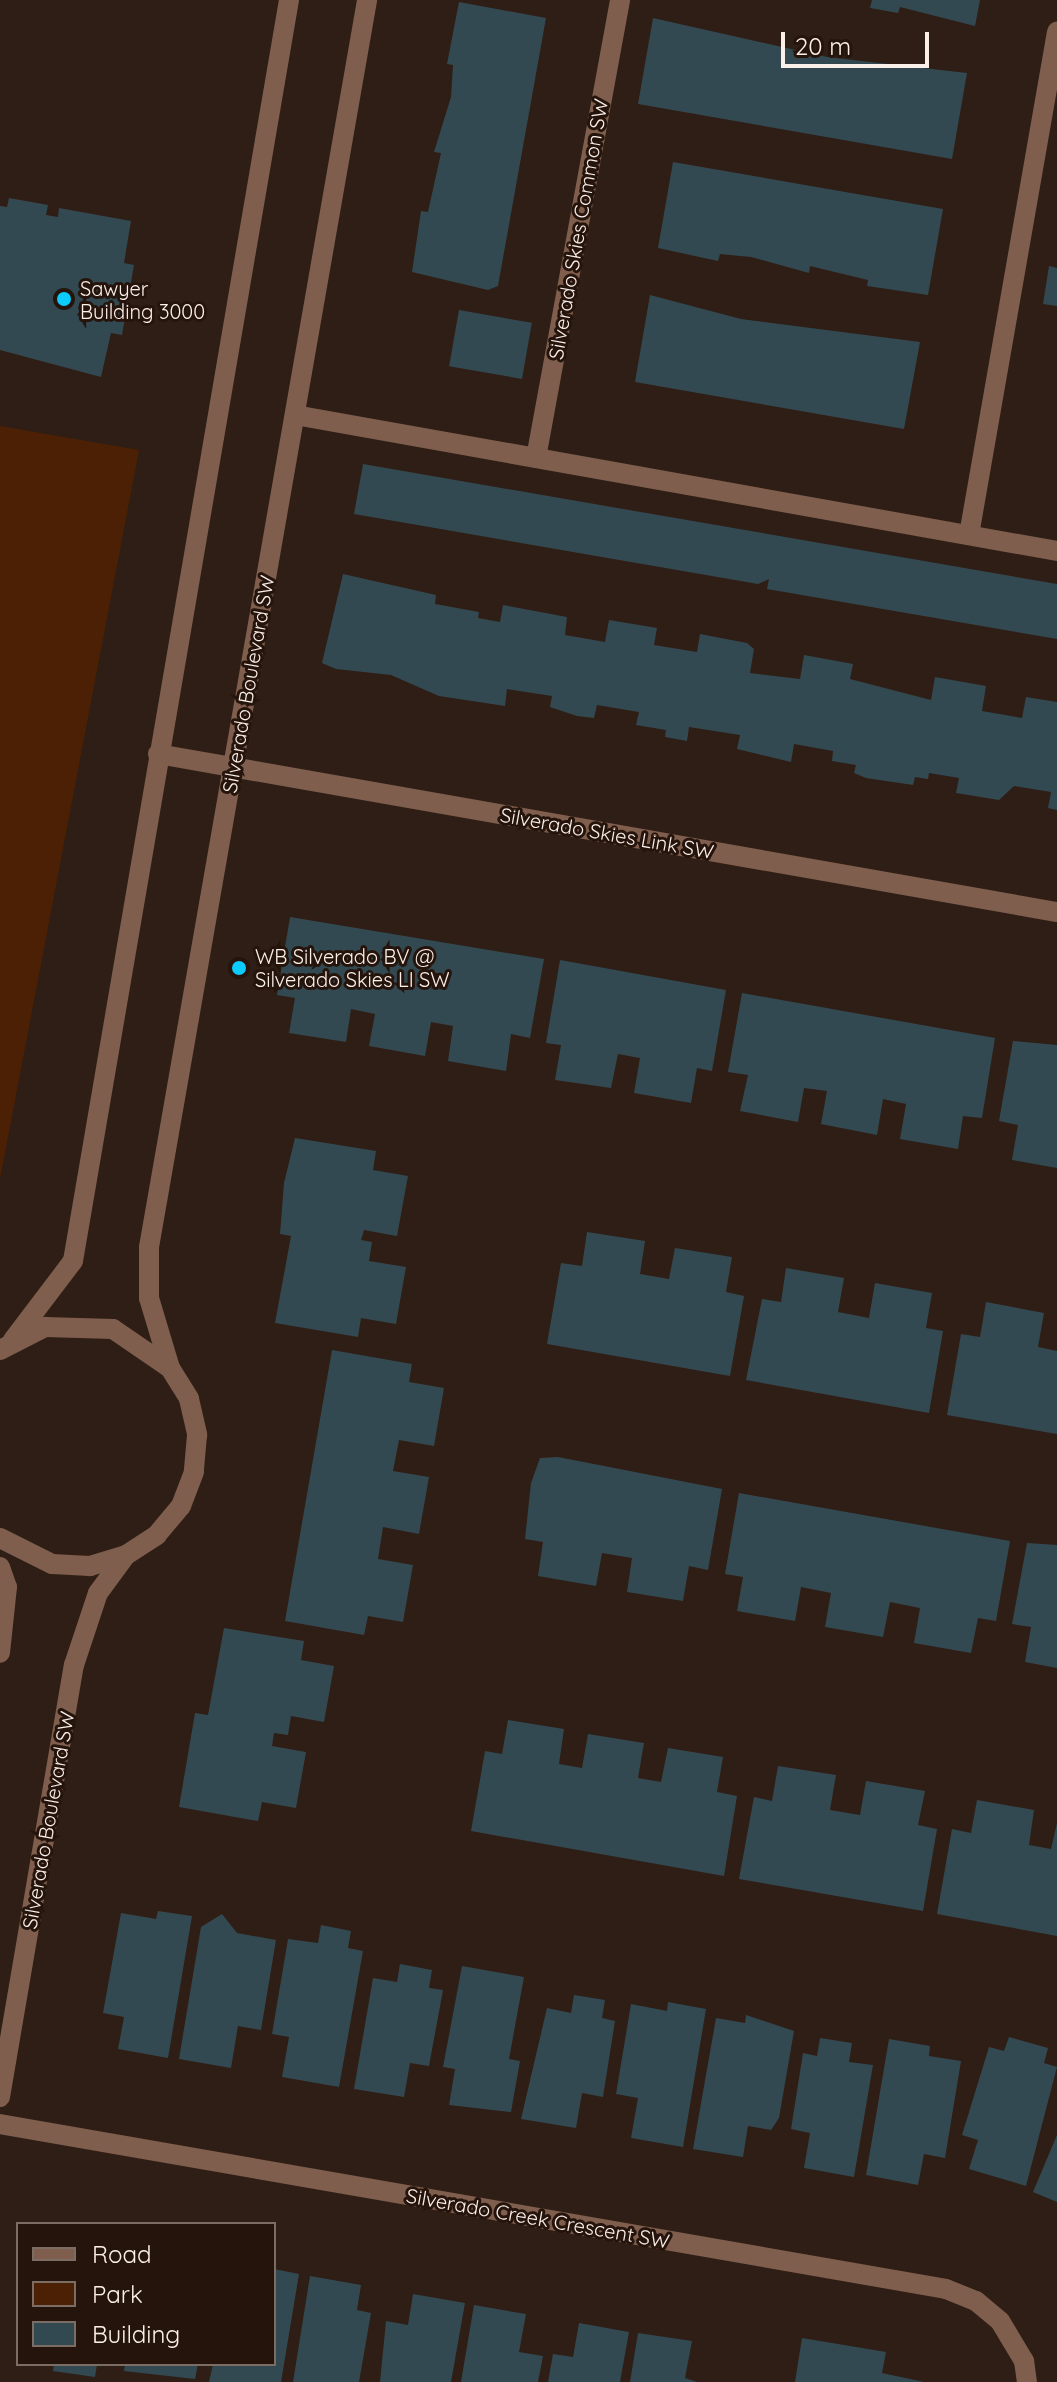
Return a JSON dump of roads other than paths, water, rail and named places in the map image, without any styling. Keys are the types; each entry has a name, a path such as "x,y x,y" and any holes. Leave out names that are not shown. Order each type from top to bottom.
{"street":[{"path":"6,1345 73,1261 289,0"},
{"name":"Silverado Boulevard SW","path":"170,1368 149,1298 149,1247 367,0"},
{"name":"Silverado Skies Common SW","path":"536,458 620,0"},
{"path":"969,535 1057,32"},
{"path":"295,415 1057,551"},
{"name":"Silverado Skies Link SW","path":"158,754 1057,912"},
{"path":"0,1538 52,1564 90,1566 126,1555 157,1535 181,1506 194,1472 189,1399 170,1368 113,1329 79,1323 6,1345"},
{"name":"Silverado Boulevard SW","path":"0,2097 74,1665 98,1593 126,1555"},
{"path":"0,1567 7,1587 0,1653"},
{"name":"Silverado Creek Crescent SW","path":"0,2124 946,2289 976,2301 1000,2321 1024,2361 1027,2382"}],"place":[{"name":"Sawyer Building 3000","path":"64,299"},
{"name":"WB Silverado BV @ Silverado Skies LI SW","path":"239,968"}]}
